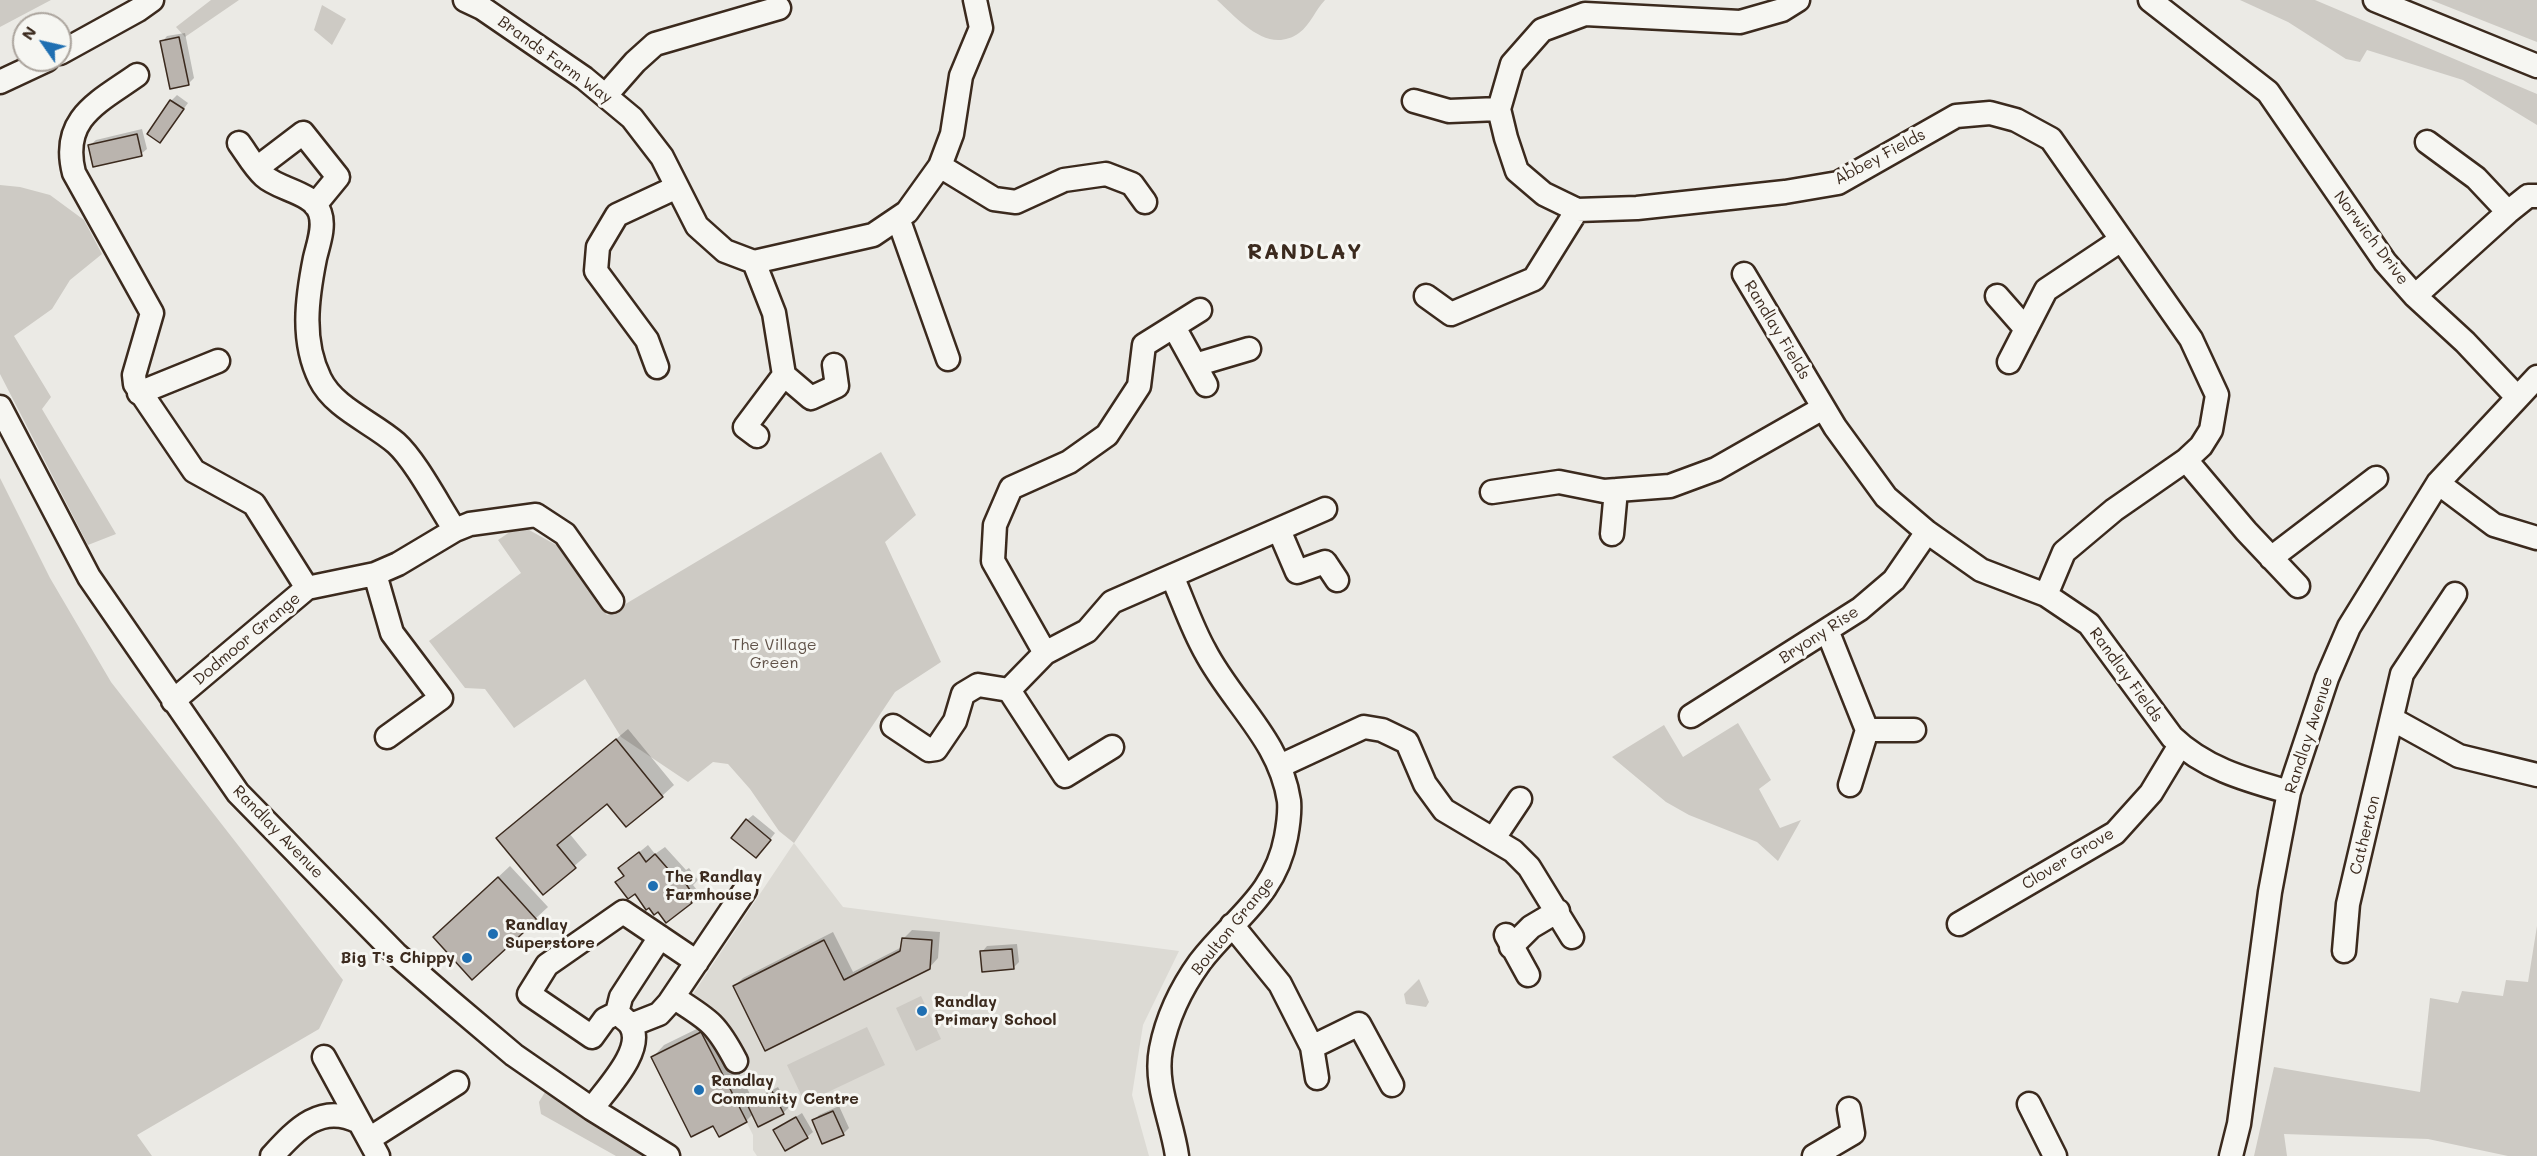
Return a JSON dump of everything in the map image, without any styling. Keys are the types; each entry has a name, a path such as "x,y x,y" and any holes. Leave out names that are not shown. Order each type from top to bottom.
{"street":[{"path":"72,46 152,0"},
{"path":"834,366 837,386 811,398 784,375 774,314 754,262 873,235 907,212 940,166 952,134 961,76 981,28 975,0"},
{"name":"Abbey Fields","path":"1798,0 1782,10 1740,22 1585,14 1542,30 1512,64 1499,109 1517,171 1544,194 1576,210 1637,208 1785,192 1838,183 1956,116 1990,113 2016,120 2051,139 2191,339 2217,395 2211,430 2200,446 2186,460 2114,510 2064,552 2046,595"},
{"name":"Norwich Drive","path":"2150,0 2268,92 2385,262 2415,296 2465,342 2517,397"},
{"path":"2375,0 2537,66"},
{"name":"Brands Farm Way","path":"478,3 606,95 632,118 662,157 697,226 725,251 754,262"},
{"path":"606,95 634,62 655,44 779,8"},
{"path":"0,82 21,72"},
{"path":"137,75 90,108 81,118 70,142 70,158 74,173 152,313 134,375 135,384 194,471 254,504 307,588"},
{"path":"1414,101 1449,111 1499,109"},
{"path":"257,168 303,133 338,177 315,205"},
{"path":"2427,142 2476,178 2508,212"},
{"path":"240,143 257,168 271,181 315,205 320,213 321,224 307,301 311,357 316,372 329,393 398,445 455,530"},
{"path":"940,166 994,199 1016,202 1064,180 1106,174 1132,184 1145,202"},
{"path":"657,367 647,340 596,271 598,247 617,215 677,187"},
{"path":"2415,296 2508,212 2533,196"},
{"path":"1425,297 1450,314 1534,279 1576,210"},
{"path":"898,218 948,359"},
{"path":"2009,362 2046,290 2121,240"},
{"name":"Randlay Fields","path":"1744,274 1823,408 1886,497 1927,532 1981,570 2046,595 2089,624 2165,729 2180,745 2213,767 2289,792"},
{"path":"1997,296 2026,330"},
{"path":"1045,653 993,561 995,525 1011,488 1069,462 1107,435 1139,386 1144,345 1200,310"},
{"path":"1174,327 1201,375 1249,349"},
{"path":"139,393 218,361"},
{"path":"757,436 745,427 784,375"},
{"name":"Randlay Avenue","path":"2231,1156 2239,1124 2270,892 2289,792 2327,678 2349,627 2438,483 2537,377"},
{"name":"Randlay Avenue","path":"0,407 89,577 238,793 396,954 514,1055 592,1109 668,1156"},
{"path":"1492,492 1559,482 1604,491 1670,486 1716,469 1823,408"},
{"path":"2186,460 2298,586"},
{"path":"2271,558 2376,478"},
{"path":"2438,483 2494,525 2537,538"},
{"path":"1612,534 1616,490"},
{"path":"1009,690 1045,653 1087,631 1112,602 1325,509"},
{"name":"Dodmoor Grange","path":"173,701 307,588 375,574 398,564 455,530 487,521 536,515 566,534 612,601"},
{"path":"1279,530 1297,572 1325,562 1337,580"},
{"name":"Bryony Rise","path":"1691,716 1860,609 1894,580 1927,532"},
{"path":"375,574 392,633 441,698 387,737"},
{"name":"Boulton Grange","path":"1172,576 1205,652 1260,729 1280,766 1289,802 1283,852 1266,888 1200,963 1182,992 1170,1018 1161,1050 1159,1075 1177,1156"},
{"name":"Catherton","path":"2344,951 2348,904 2402,674 2455,594"},
{"path":"1827,630 1867,730 1850,785"},
{"path":"893,726 929,750 936,749 955,721 963,694 978,685 1009,690 1065,776 1112,747"},
{"path":"2392,719 2459,756 2537,775"},
{"path":"1280,766 1364,727 1382,730 1407,742 1425,784 1443,810 1513,851 1529,867 1572,937"},
{"path":"1867,730 1914,729"},
{"name":"Clover Grove","path":"1959,924 2115,833 2151,793 2180,745"},
{"path":"1494,838 1520,799"},
{"path":"697,962 623,912 548,965 529,994 592,1037 605,1019 659,1014 697,962 719,914 745,890"},
{"path":"1528,975 1508,941 1558,911"},
{"path":"1232,925 1280,984 1312,1047 1317,1078"},
{"path":"592,1109 633,1052 635,1040 624,1019 621,996 660,937"},
{"path":"673,997 712,1023 721,1033 736,1061"},
{"path":"1312,1047 1359,1024 1392,1085"},
{"path":"324,1057 368,1139"},
{"path":"368,1139 457,1083"},
{"path":"2029,1104 2055,1156"},
{"path":"1814,1156 1853,1133 1849,1109"},
{"path":"272,1156 293,1133 316,1118 336,1114 368,1139"}],"shaded area":[{"name":"Randlay Primary School","path":"794,843 843,907 1179,951 1143,1025 1132,1095 1149,1156 757,1156 753,1150 753,1135 701,1032 691,997"}],"green space":[{"path":"0,0 51,0 28,12 12,12 12,21 0,27"},
{"path":"211,0 239,0 185,37 176,27"},
{"path":"1217,0 1325,0 1299,33 1287,39 1276,40 1265,38 1244,25"},
{"path":"2240,0 2315,0 2537,94 2537,125 2463,80 2367,50 2360,62 2346,59 2288,22"},
{"path":"2431,0 2537,0 2537,42"},
{"path":"322,5 346,19 332,45 314,30"},
{"path":"0,185 20,187 50,195 84,220 102,254 70,280 52,309 14,336 51,397 42,409 116,534 88,545 0,374"},
{"name":"The Village Green","path":"881,452 916,515 885,542 941,662 895,692 794,843 779,831 750,789 728,764 713,762 688,782 621,737 585,679 514,728 485,689 465,688 429,641 521,573 498,540 520,525 558,546 607,615"},
{"path":"0,478 50,578 111,682 343,980 319,1029 137,1135 152,1156 0,1156"},
{"path":"1738,723 1771,780 1759,789 1780,828 1801,820 1778,861 1757,842 1689,815 1666,802 1612,757 1664,725 1683,757"},
{"path":"2537,926 2537,1156 2508,1156 2428,1139 2284,1134 2287,1156 2254,1156 2274,1067 2420,1092 2430,998 2458,1003 2462,991 2503,996 2506,980 2528,982"},
{"path":"1419,979 1429,1002 1426,1007 1406,1004 1404,994"},
{"path":"921,996 941,1039 916,1051 896,1008"},
{"path":"867,1027 885,1065 805,1103 787,1065"},
{"path":"548,1087 657,1156 616,1156 541,1114 539,1102"}],"building":[{"path":"179,37 189,85 170,89 160,41"},
{"path":"170,100 184,109 160,143 147,134"},
{"path":"137,134 142,156 93,167 88,145"},
{"path":"616,739 663,797 626,827 607,804 557,845 576,868 543,895 496,838"},
{"path":"746,819 771,840 756,858 731,838"},
{"name":"The Randlay Farmhouse","path":"639,852 646,862 655,854 676,878 680,875 690,890 685,894 692,903 666,923 658,912 654,915 649,908 646,910 635,894 628,899 615,882 624,876 618,868"},
{"path":"498,877 537,920 472,980 433,937"},
{"path":"902,938 932,940 930,969 765,1051 733,986 824,940 844,980 900,951"},
{"path":"1012,949 1014,969 982,972 980,951"},
{"name":"Randlay Community Centre","path":"701,1032 747,1122 719,1137 713,1126 691,1137 651,1057"},
{"path":"772,1091 784,1114 758,1127 747,1104"},
{"path":"833,1111 844,1135 822,1144 812,1120"},
{"path":"796,1117 808,1138 785,1151 773,1130"}],"place":[{"name":"The Randlay Farmhouse","path":"653,886"},
{"name":"Randlay Superstore","path":"493,934"},
{"name":"Big T's Chippy","path":"467,958"},
{"name":"Randlay Primary School","path":"922,1011"},
{"name":"Randlay Community Centre","path":"699,1090"}],"district":[{"name":"RANDLAY","path":"1305,252"}]}
